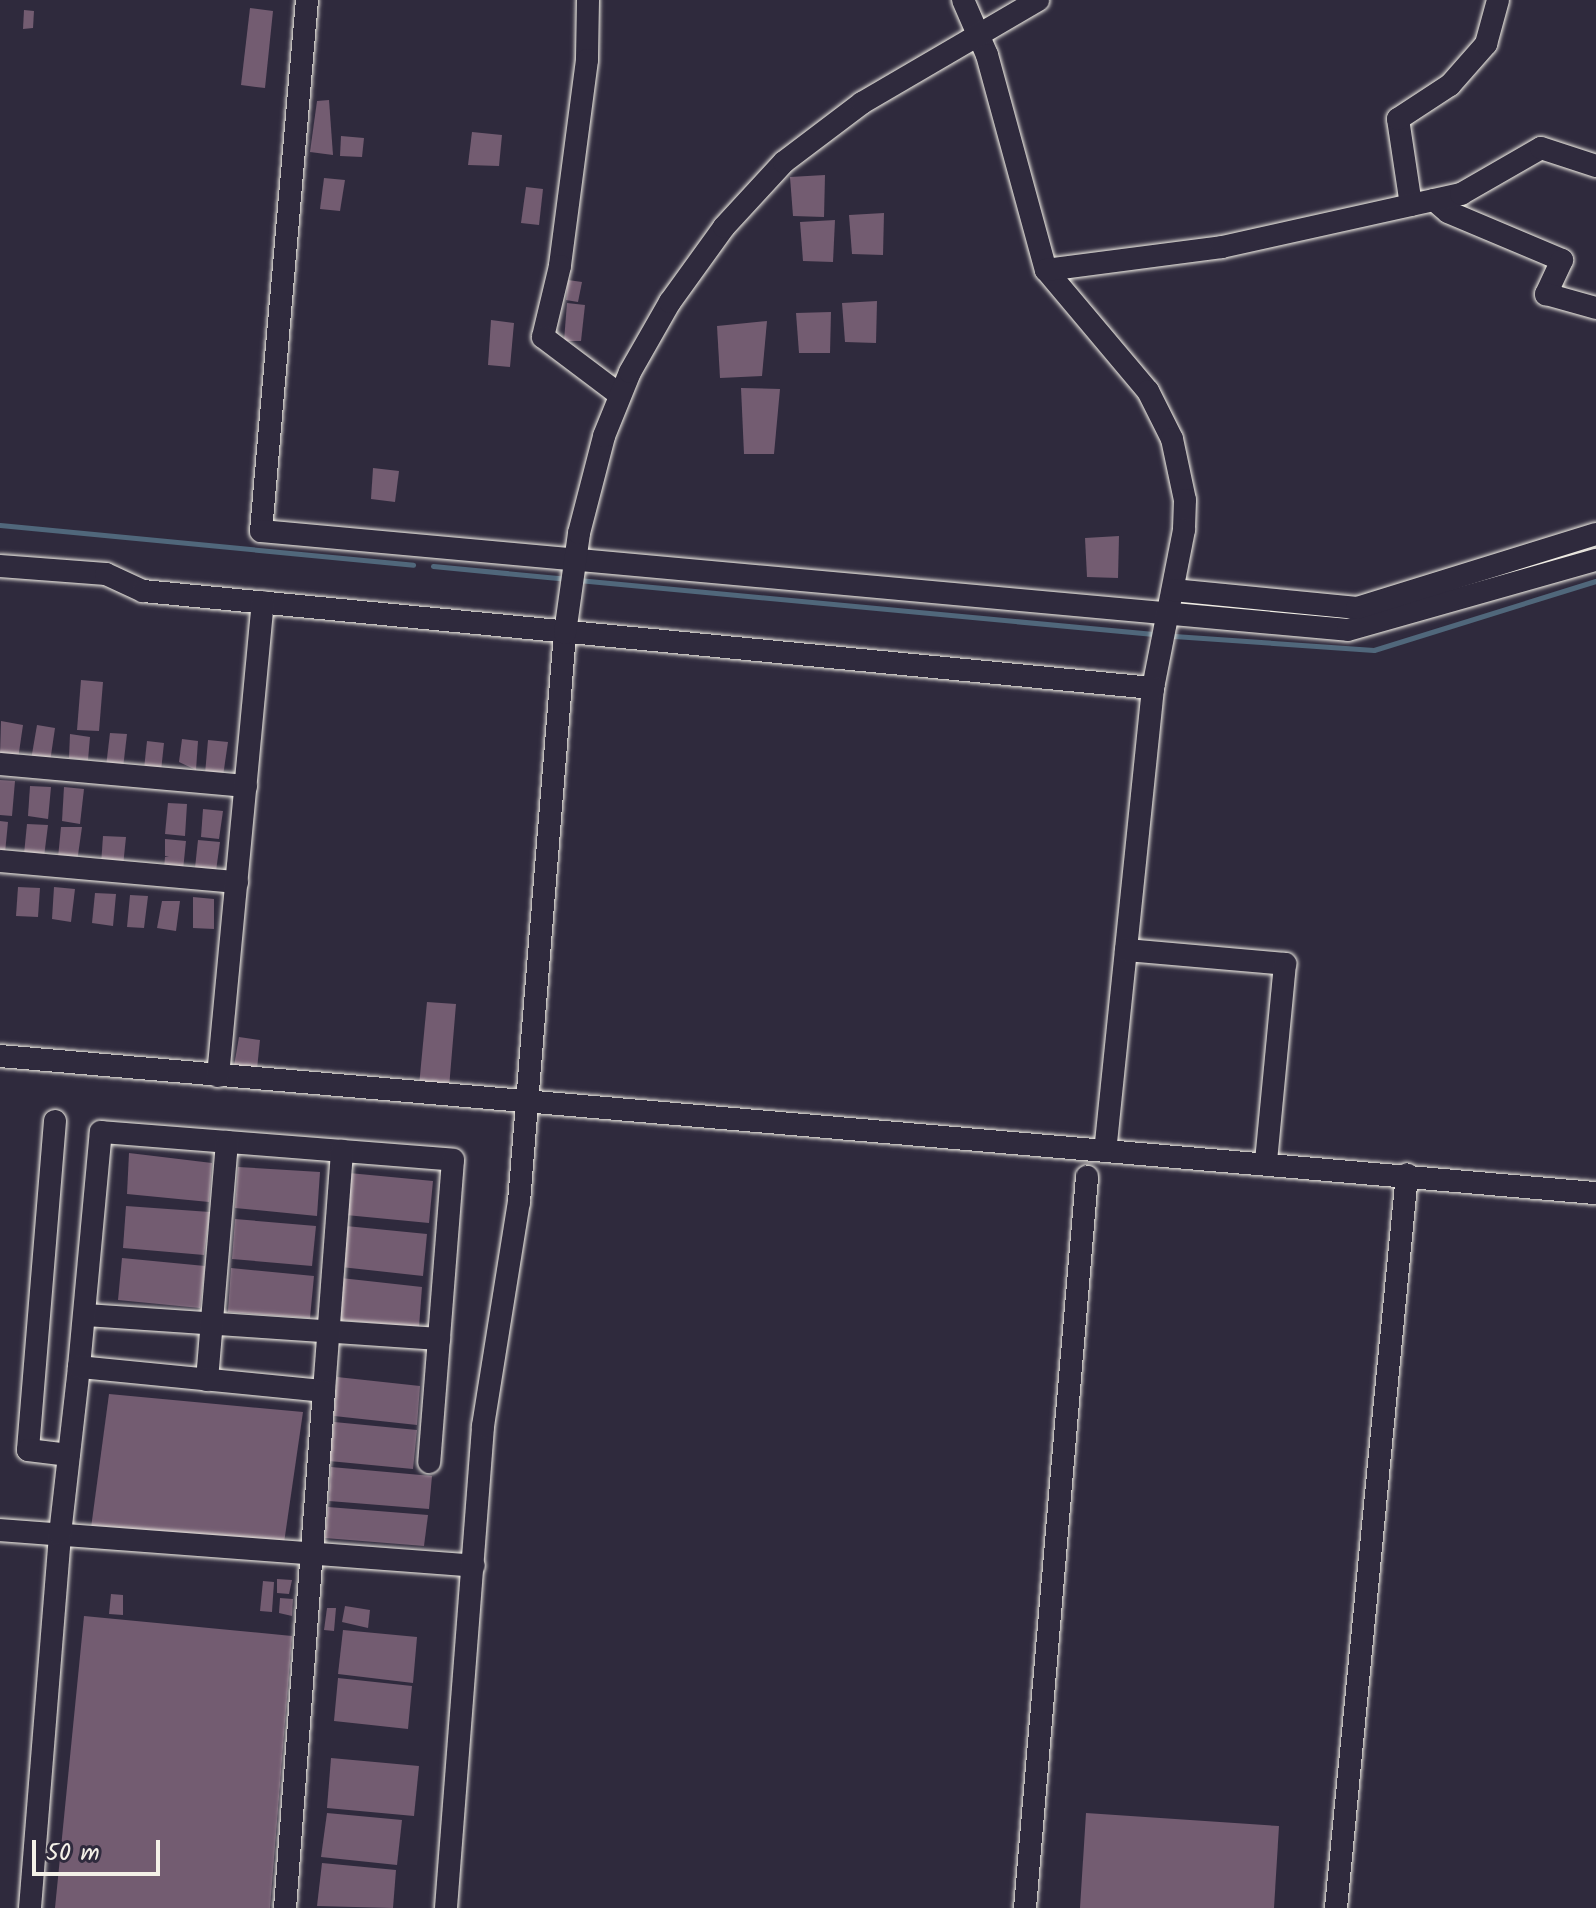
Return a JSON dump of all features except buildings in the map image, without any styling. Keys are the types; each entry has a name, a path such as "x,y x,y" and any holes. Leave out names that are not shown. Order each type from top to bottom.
{"street":[{"path":"307,0 261,531 574,565 1348,630 1596,560"},
{"path":"588,0 587,60 560,266 543,337 620,395"},
{"path":"963,0 978,34 1046,270 1148,391 1172,439 1185,500 1173,590 1153,688 1105,1149"},
{"path":"446,1908 483,1426 519,1202 565,633 590,481 620,395 670,302 724,227 784,162 862,103 1038,0"},
{"path":"1411,205 1398,119 1450,85 1486,44 1498,0"},
{"path":"1046,270 1222,247 1461,194 1541,148 1596,166"},
{"path":"1434,200 1448,212 1562,260 1546,294 1596,308"},
{"path":"1173,590 1357,608 1596,534"},
{"path":"0,566 106,574 143,591 1153,688"},
{"path":"218,1076 263,602"},
{"path":"0,764 246,786"},
{"path":"0,861 237,882"},
{"path":"1126,950 1285,964 1266,1163"},
{"path":"0,1056 526,1104 1407,1174 1596,1193"},
{"path":"55,1121 28,1450 69,1455"},
{"path":"30,1908 60,1534 86,1315 101,1132 453,1160 429,1462"},
{"path":"207,1380 227,1142"},
{"path":"285,1908 316,1557 324,1391 342,1151"},
{"path":"1336,1908 1407,1174"},
{"path":"1025,1908 1087,1177"},
{"path":"86,1315 212,1326 439,1339"},
{"path":"79,1367 324,1391"},
{"path":"0,1530 316,1557 474,1566"}],"waterway":[{"path":"0,525 413,565"},
{"path":"433,566 568,579"},
{"path":"578,580 1153,634"},
{"path":"1174,636 1374,650 1596,581"}]}
